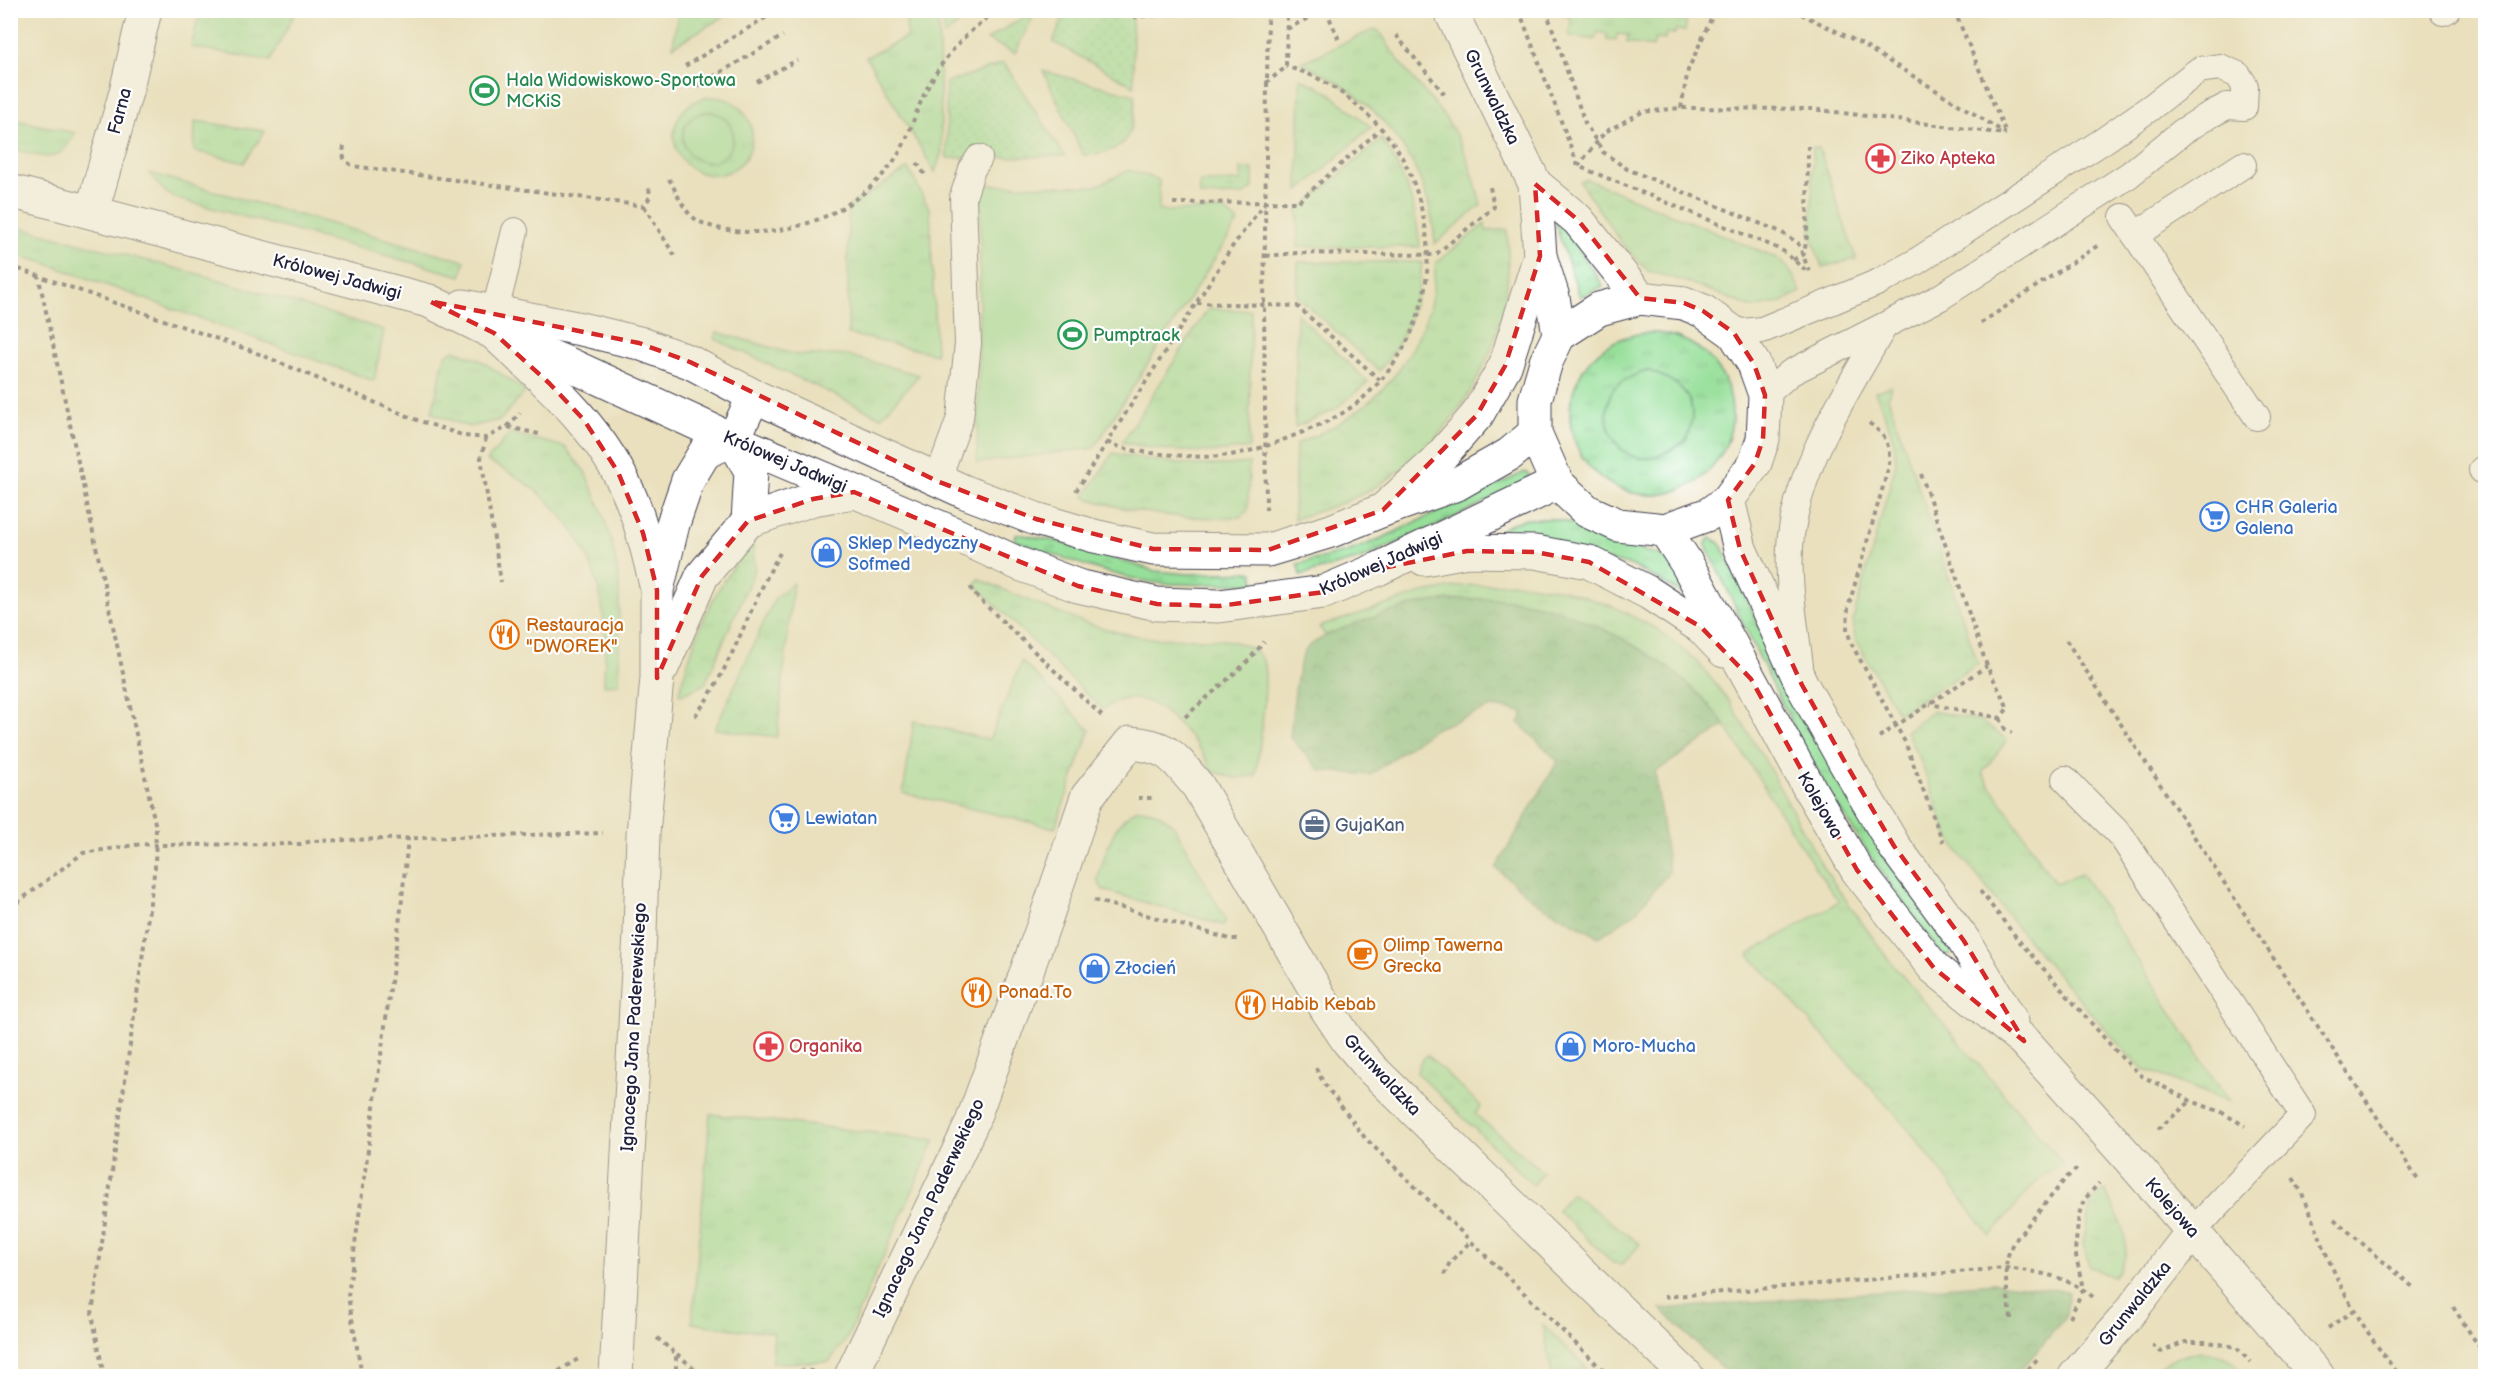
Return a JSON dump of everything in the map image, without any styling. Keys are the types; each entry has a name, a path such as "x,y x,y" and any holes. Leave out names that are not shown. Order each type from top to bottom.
{"street":[{"name":"Farna","path":"92,211 126,92 146,10"},
{"name":"Grunwaldzka","path":"1450,10 1535,184 1540,255 1553,297 1559,335"},
{"name":"Grunwaldzka","path":"1535,184 1578,220 1640,298"},
{"name":"Królowej Jadwigi","path":"10,191 429,301 494,322 566,363 733,440 946,530 1017,563 1078,586 1156,604 1219,606 1324,592 1378,569 1557,483"},
{"path":"1383,510 1435,463 1477,415 1505,366 1540,255"},
{"path":"1640,298 1683,303 1703,311 1734,333 1754,364 1765,395 1763,439 1755,463 1728,500 1709,514 1665,530 1618,525 1587,511 1557,483 1536,433 1535,400 1546,362 1559,335 1599,309 1640,298"},
{"path":"494,322 639,343 690,362 754,396 937,481 1036,519 1094,536 1154,549 1268,550 1331,531 1457,484 1510,454 1536,433"},
{"name":"Ignacego Jana Paderewskiego","path":"494,322 585,420 618,472 636,512 657,590"},
{"path":"754,396 733,440 751,471 748,521 813,498 854,492"},
{"name":"Ignacego Jana Paderewskiego","path":"616,1377 640,933 643,834 657,678 657,590 673,524 688,480 705,452 733,440"},
{"name":"Kolejowa","path":"1728,500 1740,549 1802,685 1894,846 1964,941 2024,1041"},
{"name":"Ignacego Jana Paderewskiego","path":"657,678 702,576 748,521"},
{"name":"Kolejowa","path":"1665,530 1687,564 1812,793 1857,870 1934,968 2024,1041 2193,1231 2318,1377"},
{"path":"1378,569 1467,550 1535,552 1589,562 1649,593 1701,627 1751,680"},
{"name":"Grunwaldzka","path":"1130,743 1152,745 1170,754 1198,786 1326,1008 1348,1041 1372,1069 1687,1377"},
{"name":"Ignacego Jana Paderwskiego","path":"851,1377 971,1125 1087,797 1130,743"},
{"name":"Grunwaldzka","path":"2075,1377 2123,1321 2193,1231"}],"lane":[{"path":"1734,333 1762,330 1879,282 1914,263 2106,139 2199,70 2220,68 2238,75 2245,86 2244,107 2228,106 2206,117 2182,132 2129,175 1939,298 1790,373 1765,395"},
{"path":"937,481 960,418 968,344 963,197 972,169 979,158"},
{"path":"2243,165 2129,226 2257,417"},
{"path":"494,322 515,231"},
{"path":"1802,685 1791,592 1791,536 1800,495 1814,453 1883,328"},
{"path":"2065,779 2122,837 2303,1115 2193,1231"}],"path":[{"path":"669,179 687,212 708,224 729,230 785,230 816,221 859,197 896,158 930,82 945,60 972,30 999,10"},
{"path":"1266,511 1264,304 1268,10"},
{"path":"1266,84 1286,67 1287,10"},
{"path":"1287,29 1325,10 1340,42"},
{"path":"1519,10 1578,166 1783,251 1811,274"},
{"path":"1546,10 1585,123 1596,141 1611,158 1627,170 1781,232 1798,243 1814,283"},
{"path":"1681,108 1688,70 1715,10"},
{"path":"1792,10 1858,42 2006,134"},
{"path":"1954,10 2006,134"},
{"path":"2308,10 2322,12"},
{"path":"1133,17 1190,11"},
{"path":"685,66 770,15"},
{"path":"1396,35 1451,103"},
{"path":"697,86 783,36"},
{"path":"757,82 797,60"},
{"path":"1107,442 1149,452 1188,456 1223,456 1265,448 1317,427 1358,402 1393,365 1415,324 1427,283 1428,254 1425,224 1415,183 1395,146 1382,128 1339,92 1300,70 1286,67"},
{"path":"1578,166 1605,132 1642,112 1681,108 1812,109 2006,134"},
{"path":"1173,203 1299,202 1382,128"},
{"path":"344,146 342,155 345,162 353,166 644,206"},
{"path":"1804,254 1807,236 1808,146"},
{"path":"917,163 926,176"},
{"path":"1266,256 1297,253 1435,255 1494,207 1490,186"},
{"path":"644,206 650,197 650,187"},
{"path":"1070,501 1232,247 1265,203"},
{"path":"644,206 676,258"},
{"path":"1981,323 2129,226"},
{"path":"1793,260 1804,254"},
{"path":"10,266 252,351 417,420 465,436 486,438 507,427 525,406"},
{"path":"38,274 156,828 155,867 92,1314 104,1377"},
{"path":"1197,303 1297,306 1380,380"},
{"path":"1868,422 1887,438 1890,449 1889,466 1848,608 1847,629 1858,657 1896,726 1941,838 1947,847"},
{"path":"486,438 481,458 501,582"},
{"path":"1922,474 1987,666 2008,708 2000,718"},
{"path":"969,582 972,592 1130,743"},
{"path":"1183,719 1246,663 1266,640"},
{"path":"2066,640 2418,1180"},
{"path":"1879,737 1987,666"},
{"path":"1930,704 2000,718"},
{"path":"2000,718 2005,729 2012,733"},
{"path":"10,908 83,853 142,844 291,844 312,841 615,832"},
{"path":"362,1377 348,1296 401,909 408,838"},
{"path":"1973,882 2020,942 2135,1070 2168,1090 2242,1122"},
{"path":"1090,899 1230,939 1240,939 1250,934"},
{"path":"2011,1319 2005,1268 2007,1254 2013,1243 2066,1179 2079,1167"},
{"path":"2291,1175 2304,1195 2328,1257 2353,1311 2369,1337 2400,1377"},
{"path":"2334,1218 2414,1288"},
{"path":"1444,1275 1450,1262 1470,1242"},
{"path":"1654,1298 2005,1268 2048,1273 2083,1289 2162,1352 2185,1342 2218,1343 2236,1347 2256,1369"},
{"path":"2453,1307 2486,1358"},
{"path":"2334,1323 2353,1311"},
{"path":"676,1354 699,1373 710,1377"},
{"path":"764,1377 807,1370 819,1373"},
{"path":"1577,1377 1603,1371"}],"highlighted area":[{"path":"1535,184 1578,220 1640,298 1684,303 1703,311 1734,333 1754,364 1765,395 1763,439 1755,463 1728,500 1740,549 1802,685 1846,764 1894,846 1964,941 2024,1041 1934,968 1857,870 1751,679 1701,627 1589,562 1535,552 1467,551 1378,569 1324,592 1219,606 1157,604 1078,586 854,492 813,499 748,521 702,576 657,678 657,590 643,533 618,472 584,420 549,383 494,333 429,301 639,343 690,362 937,481 1036,519 1153,549 1268,550 1383,510 1477,415 1505,366 1540,256"}],"green space":[{"path":"200,10 296,11 270,61 191,47"},
{"path":"678,10 734,11 673,46"},
{"path":"944,10 975,10 975,11 944,36"},
{"path":"1563,10 1660,10 1670,13 1679,11 1678,18 1687,19 1685,31 1676,30 1675,34 1666,33 1665,40 1655,39 1653,47 1627,43 1628,35 1617,34 1616,41 1607,40 1607,34 1598,32 1595,40 1569,36 1571,18 1562,15"},
{"path":"906,11 938,11 942,152 935,172 866,57 907,37"},
{"path":"1036,11 1015,53 987,40"},
{"path":"1066,11 1132,11 1134,86 1053,42"},
{"path":"1375,29 1451,126 1462,147 1475,182 1481,205 1435,244 1431,214 1422,185 1410,158 1394,134 1352,93 1327,76 1300,63"},
{"path":"1004,63 1065,156 947,158 946,83"},
{"path":"1043,71 1135,95 1133,121 1125,140 1109,151 1083,155"},
{"path":"1300,78 1328,92 1371,127 1298,192"},
{"path":"705,97 721,97 735,103 746,114 752,128 752,144 746,158 735,169 721,175 705,175 691,169 680,158 674,144 674,128 680,114 691,103"},
{"path":"703,112 713,112 726,119 733,132 733,142 726,155 713,162 703,162 694,158 687,151 683,142 683,132 687,123 694,116"},
{"path":"10,119 75,133 62,151 48,157 40,156 11,148"},
{"path":"195,121 265,131 244,163 194,151"},
{"path":"1382,139 1408,191 1420,247 1298,247 1298,210"},
{"path":"1813,147 1819,148 1856,259 1822,267 1811,236"},
{"path":"908,168 930,210 936,354 848,334 848,207"},
{"path":"1241,169 1253,169 1253,188 1244,195 1200,196 1200,182 1241,181"},
{"name":"Pumptrack","path":"1129,170 1159,180 1159,211 1224,210 1238,222 1094,448 977,463 981,185 1096,186"},
{"path":"149,173 465,261 461,276 175,198 164,191"},
{"path":"1586,179 1777,258 1789,269 1801,292 1782,302 1753,308 1690,283 1648,271 1623,245 1580,182"},
{"path":"1560,220 1603,286 1580,297 1555,223"},
{"path":"1485,224 1486,231 1507,229 1507,284 1502,314 1493,344 1465,400 1446,426 1401,470 1356,497 1294,519 1296,444 1342,422 1379,393 1395,375 1420,334 1433,292 1436,263"},
{"path":"11,225 213,278 384,330 374,381 42,262 11,254"},
{"path":"1298,262 1422,262 1418,292 1409,320 1396,347 1379,371 1297,296"},
{"path":"1208,309 1251,310 1249,448 1186,451 1122,442"},
{"path":"1297,314 1368,382 1334,410 1295,427"},
{"path":"717,332 797,355 845,355 919,375 881,417 715,339"},
{"path":"1651,333 1682,340 1696,347 1708,357 1718,369 1725,383 1732,414 1725,445 1718,459 1708,471 1696,481 1682,488 1651,495 1620,488 1606,481 1594,471 1584,459 1577,445 1570,414 1577,383 1584,369 1594,357 1606,347 1620,340"},
{"path":"454,350 480,360 526,391 500,420 469,427 432,413 443,363 446,355"},
{"path":"1647,370 1671,381 1684,391 1691,407 1692,420 1686,440 1659,455 1638,458 1621,448 1614,440 1607,410 1614,388"},
{"path":"1891,386 1888,397 1978,664 1898,714 1855,639 1853,620 1896,463 1892,436 1875,392"},
{"path":"510,433 565,447 585,472 602,511 612,543 619,579 619,684 604,685 604,620 592,568 581,545 568,524 552,505 533,488 487,461"},
{"path":"1113,453 1181,464 1249,463 1248,510 1241,517 1181,517 1142,512 1084,497"},
{"path":"1525,472 1529,475 1526,482 1436,526 1360,559 1300,575 1298,564 1350,551"},
{"path":"1527,519 1554,519 1576,525 1614,543 1660,555 1679,570 1689,597 1633,566 1504,537 1501,530 1512,523"},
{"path":"1019,534 1060,542 1155,571 1188,574 1253,572 1255,583 1182,584 1140,580 1086,566 1017,541 1015,538"},
{"path":"1711,538 1720,543 1784,678 1952,951 1950,956 1941,954 1911,913 1867,851 1826,786 1779,697 1706,545"},
{"path":"753,545 755,569 705,684 681,695 679,693 685,673 706,613 726,577"},
{"path":"979,579 1106,629 1151,638 1227,640 1253,650 1262,659 1265,681 1256,776 1235,778 1211,771 1192,739 1171,717 1149,702 1125,699 1103,709 1100,707 975,585"},
{"path":"793,583 777,737 715,729 775,598"},
{"path":"1515,583 1564,590 1614,607 1657,629 1697,661 1729,701 1763,757 1824,869 1888,959 2063,1163 2037,1181 1990,1236 1907,1127 1748,954 1839,902 1725,725 1703,698 1378,617 1325,635 1319,627 1422,593 1460,586"},
{"path":"1497,599 1528,603 1556,610 1610,632 1660,663 1682,680 1702,697 1725,726 1655,772 1669,872 1635,913 1599,937 1537,903 1496,868 1558,761 1519,723 1524,712 1492,707 1434,729 1370,775 1321,771 1290,737 1299,669 1305,651 1312,644 1340,630 1394,611 1435,601"},
{"path":"1022,661 1090,730 1055,828 903,793 914,721 989,740"},
{"path":"1933,711 1981,721 2007,740 1982,773 2055,883 2082,874 2229,1102 2144,1069 2127,1054 2026,938 1961,855 1948,836 1921,762 1906,731"},
{"path":"1138,809 1158,813 1174,826 1226,920 1223,925 1103,890 1097,880 1111,839 1121,822"},
{"path":"1427,1055 1481,1106 1475,1114 1543,1172 1533,1185 1417,1073 1419,1064"},
{"path":"710,1114 935,1140 847,1338 829,1362 772,1363 774,1332 692,1323"},
{"path":"2104,1190 2120,1221 2126,1245 2121,1267 2113,1277 2090,1267 2083,1244 2091,1203"},
{"path":"1572,1193 1640,1244 1623,1264 1613,1263 1557,1210"},
{"path":"1994,1283 2068,1291 2067,1315 2016,1376 1730,1376 1661,1309"},
{"path":"1543,1325 1587,1368 1552,1375"},
{"path":"2199,1352 2226,1358 2246,1376 2150,1376 2166,1362"}],"place":[{"name":"Hala Widowiskowo-Sportowa MCKiS","path":"485,90"},
{"name":"Ziko Apteka","path":"1880,158"},
{"name":"Pumptrack","path":"1072,335"},
{"name":"CHR Galeria Galena","path":"2214,517"},
{"name":"Sklep Medyczny Sofmed","path":"827,553"},
{"name":"Restauracja \"DWOREK\"","path":"505,635"},
{"name":"Lewiatan","path":"784,818"},
{"name":"GujaKan","path":"1314,825"},
{"name":"Olimp Tawerna Grecka","path":"1362,955"},
{"name":"Złocień","path":"1094,968"},
{"name":"Ponad.To","path":"977,992"},
{"name":"Habib Kebab","path":"1250,1004"},
{"name":"Organika","path":"768,1046"},
{"name":"Moro-Mucha","path":"1571,1046"}]}
